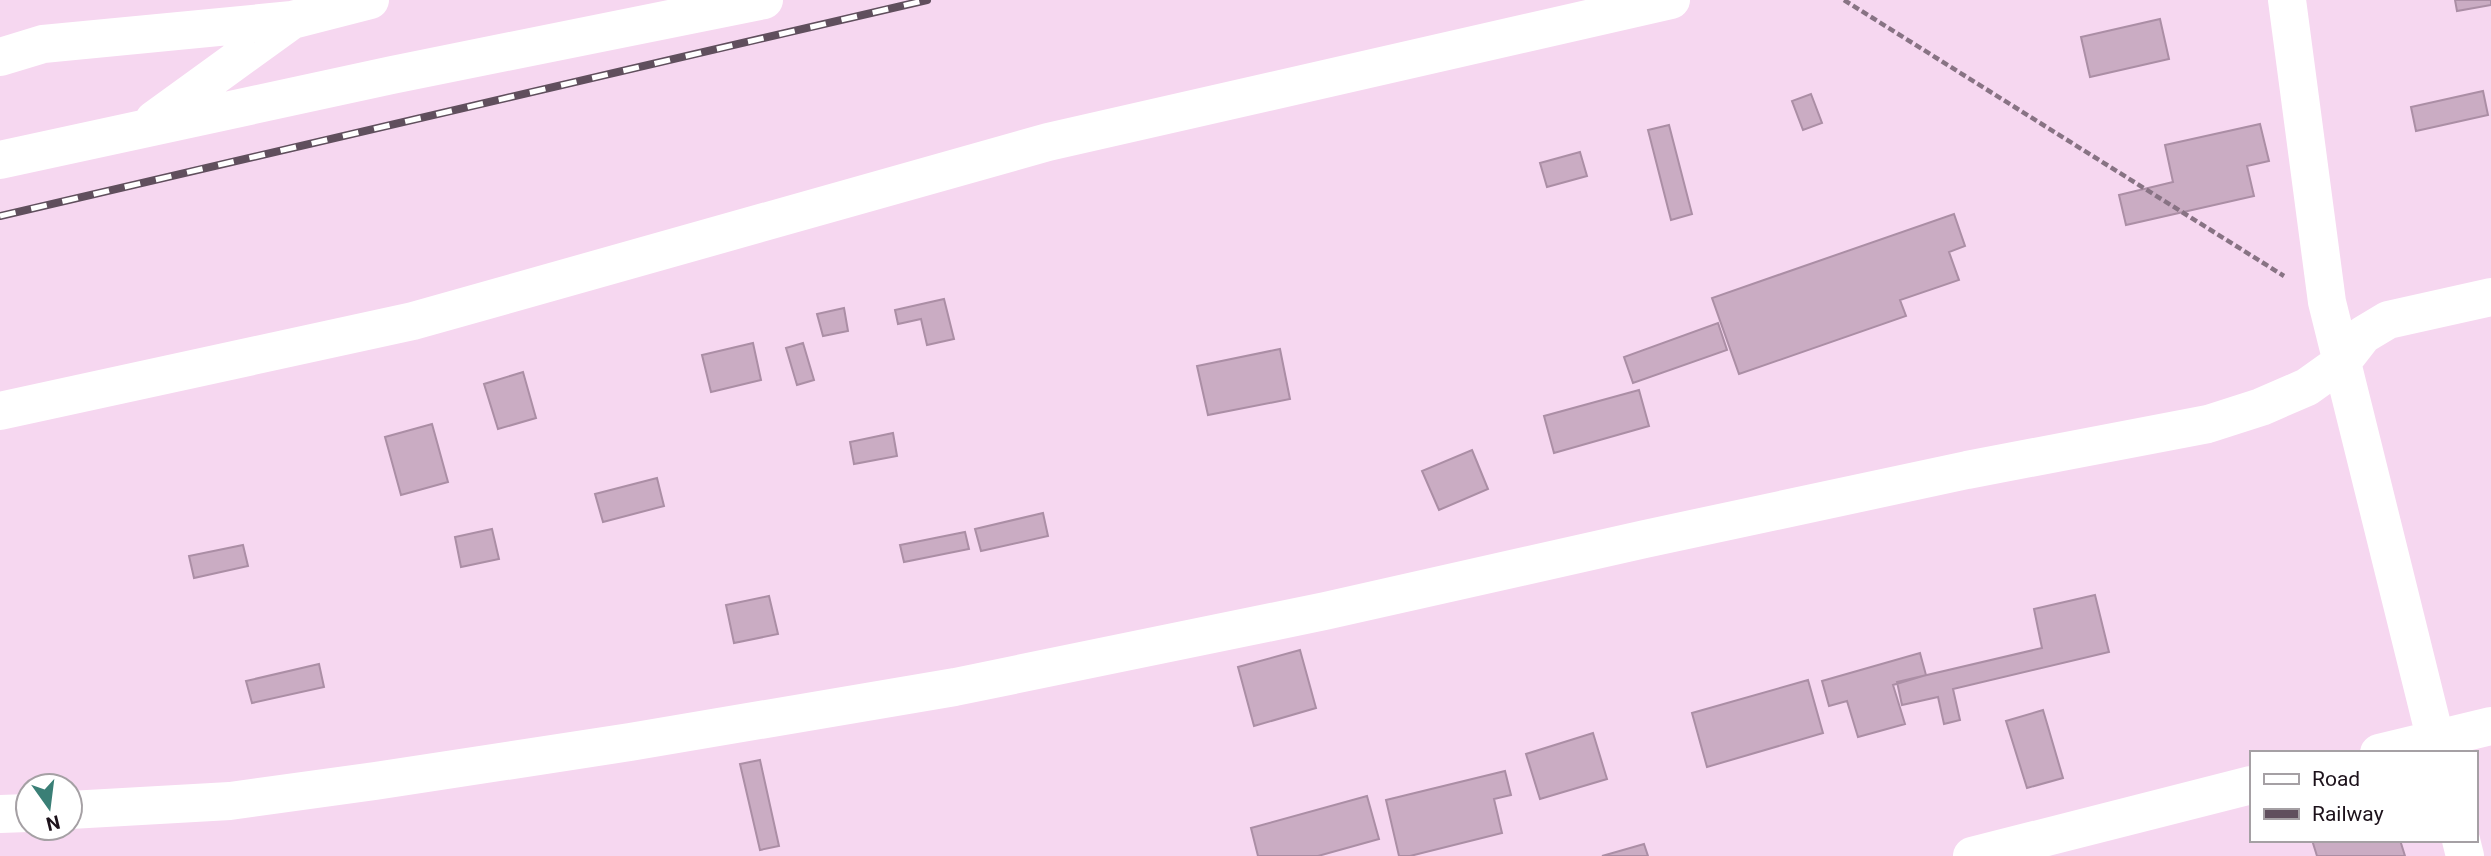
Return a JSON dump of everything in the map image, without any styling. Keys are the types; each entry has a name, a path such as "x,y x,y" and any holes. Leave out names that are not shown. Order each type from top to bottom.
{"street":[{"path":"143,129 292,20 324,0"},
{"path":"0,57 43,44 292,20 370,0"},
{"path":"0,160 392,75 764,0"},
{"path":"0,411 413,321 1048,142 1671,0"},
{"path":"2287,0 2327,302 2437,746"},
{"path":"84,809 230,801 374,781 630,742 955,687 1325,611 1967,470 2208,424 2260,407 2307,387 2342,362 2363,335 2388,320 2491,297"},
{"path":"2396,751 2437,746 2491,726"},
{"path":"1972,856 2250,785"}],"path":[{"path":"1844,0 2327,302"}],"building":[{"path":"2455,0 2491,0 2491,5 2457,11"},
{"path":"2160,19 2169,59 2090,77 2081,37"},
{"path":"2483,91 2488,115 2416,131 2411,107"},
{"path":"1811,94 1822,123 1803,130 1792,101"},
{"path":"2260,124 2269,161 2247,166 2254,196 2126,225 2119,195 2173,182 2165,145"},
{"path":"1669,125 1692,214 1671,220 1648,130"},
{"path":"1580,152 1587,176 1547,187 1540,163"},
{"path":"1954,214 1965,246 1949,252 1959,280 1900,300 1906,316 1739,374 1712,298"},
{"path":"944,299 954,339 927,345 921,319 898,324 895,310"},
{"path":"844,308 848,331 823,336 817,314"},
{"path":"1718,323 1727,350 1633,383 1624,357"},
{"path":"753,343 761,380 711,392 702,355"},
{"path":"803,343 814,380 797,385 786,348"},
{"path":"1280,349 1290,399 1208,415 1197,366"},
{"path":"523,372 536,418 498,429 484,384"},
{"path":"1639,390 1649,426 1554,453 1544,416"},
{"path":"432,424 448,482 401,495 385,437"},
{"path":"893,433 897,456 854,464 850,442"},
{"path":"1472,450 1488,489 1439,510 1422,471"},
{"path":"657,478 664,506 603,522 595,494"},
{"path":"1043,513 1048,536 981,551 975,529"},
{"path":"492,529 499,559 461,567 455,537"},
{"path":"965,532 969,549 904,562 900,545"},
{"path":"243,545 248,566 194,578 189,556"},
{"path":"2095,595 2109,652 1953,689 1960,720 1944,724 1938,697 1902,705 1897,682 2042,648 2034,609"},
{"path":"769,596 778,634 734,643 726,605"},
{"path":"1300,650 1316,708 1254,726 1238,667"},
{"path":"1920,653 1926,675 1893,685 1905,724 1858,737 1847,701 1829,706 1822,681"},
{"path":"319,664 324,687 252,703 246,681"},
{"path":"1808,680 1823,733 1707,767 1692,713"},
{"path":"2043,710 2063,778 2027,788 2006,721"},
{"path":"1593,733 1607,779 1540,799 1526,754"},
{"path":"760,760 779,846 760,850 740,764"},
{"path":"1505,771 1511,795 1494,799 1502,833 1410,856 1399,856 1386,800"},
{"path":"1367,796 1379,839 1318,856 1258,856 1251,828"},
{"path":"2313,842 2401,842 2405,856 2317,856"},
{"path":"1644,844 1648,856 1602,856"}],"railway":[{"path":"0,216 927,0"}]}
